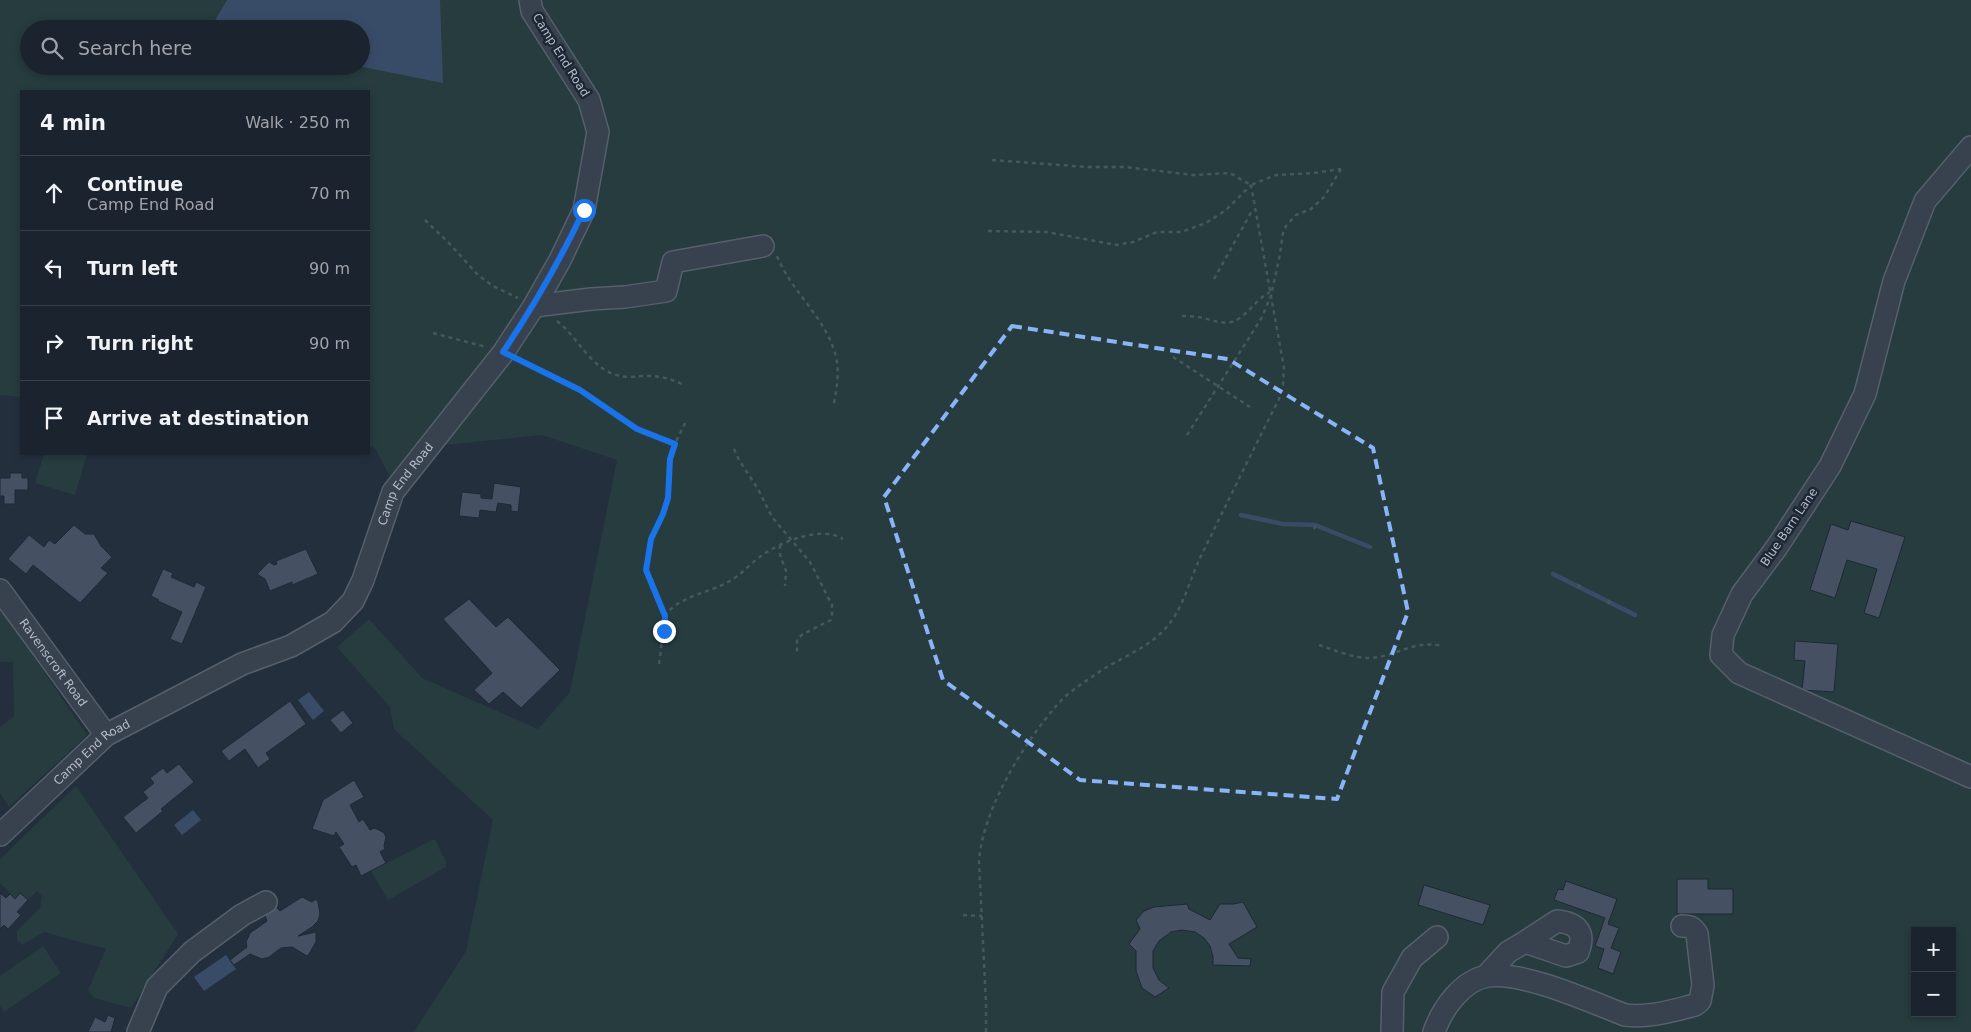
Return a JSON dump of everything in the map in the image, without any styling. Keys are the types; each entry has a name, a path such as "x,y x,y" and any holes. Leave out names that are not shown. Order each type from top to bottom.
{"street":[{"name":"Camp End Road","path":"0,835 106,735 242,664 291,646 333,622 353,602 363,580 393,492 503,352 534,306 560,260 584,210 598,132 589,100 532,12 530,0"},
{"name":"Blue Barn Lane","path":"1971,147 1925,201 1894,280 1865,394 1830,466 1777,547 1742,594 1723,634 1721,655 1739,673 1971,777"},
{"path":"534,306 666,291 673,262 769,248"},
{"name":"Ravenscroft Road","path":"0,590 106,735"},
{"path":"138,1032 157,987 192,952 242,915 266,902"},
{"path":"1486,976 1530,980 1625,1015 1653,1016 1695,1005 1702,996 1703,985 1697,934 1690,926 1682,926"},
{"path":"1392,1032 1394,992 1412,958 1437,937"},
{"path":"1434,1032 1446,1007 1454,996 1466,986 1486,976 1508,952 1525,942"}],"path":[{"path":"992,160 1087,168 1125,167 1193,175 1230,173 1251,185"},
{"path":"988,231 1047,232 1116,245 1133,242 1157,232 1181,232 1206,223 1226,210 1251,185 1276,175 1342,169 1324,197 1311,209 1296,215 1286,226 1282,233 1280,254 1270,294 1261,319 1187,435"},
{"path":"986,1032 979,861 980,848 989,817 1011,770 1058,703 1102,670 1153,642 1177,613 1199,559 1279,399 1284,385 1284,368 1251,185"},
{"path":"1214,279 1254,208"},
{"path":"425,220 478,275 493,286 534,306 568,329 594,362 607,371 619,376 658,377 684,385"},
{"path":"769,248 825,332 835,353 837,386 834,403"},
{"path":"1182,316 1199,317 1216,323 1229,322 1239,319 1261,297 1270,294"},
{"path":"433,332 503,352 580,390 637,429 675,444"},
{"path":"1173,357 1250,407"},
{"path":"665,616 646,570 651,539 663,514 668,498 670,459 685,423"},
{"path":"734,449 772,517 810,562 832,605 831,620 797,639 796,655"},
{"path":"1314,529 1317,522"},
{"path":"659,664 665,616 669,610 680,602 730,581 759,557 780,545 821,532 835,534 843,538"},
{"path":"780,545 780,555 786,571 784,586"},
{"path":"1578,588 1580,584"},
{"path":"1608,604 1610,600"},
{"path":"1319,645 1367,658 1379,657 1421,644 1441,646"},
{"path":"962,915 982,916"}],"highlighted area":[{"path":"1012,326 1228,359 1373,448 1408,612 1337,799 1080,780 943,680 884,497"}],"green space":[{"path":"0,0 1971,0 1971,1032 414,1032 466,951 493,820 394,729 390,707 337,647 369,619 422,678 538,729 570,692 617,460 542,435 444,445 400,496 375,448 370,446 370,90 20,90 20,397 0,395"},
{"path":"44,455 87,455 75,495 35,483"},
{"path":"0,607 87,735 9,807 0,793 0,727 14,716 13,662 0,662"},
{"path":"76,786 178,934 131,1008 94,998 88,990 106,949 44,932 22,945 17,940 17,931 40,908 42,896 37,891 28,900 20,893 15,899 0,883 0,859"},
{"path":"435,840 446,862 446,867 388,900 371,871"},
{"path":"43,946 61,973 4,1012 0,1006 0,976"}],"water":[{"path":"227,0 440,0 443,83 370,68 370,20 215,20"},
{"path":"309,692 324,711 313,720 298,700"},
{"path":"193,810 201,820 182,835 174,825"},
{"path":"226,955 236,969 204,991 194,977"}],"building":[{"path":"10,473 22,473 22,478 28,478 28,490 15,490 15,504 4,504 4,496 0,496 0,478 10,478"},
{"path":"494,483 521,487 518,512 511,511 511,505 498,503 496,512 480,510 479,518 459,516 462,492 481,494 481,498 492,499"},
{"path":"1851,521 1905,537 1879,618 1864,613 1877,569 1847,560 1835,598 1810,590 1831,524 1848,530"},
{"path":"74,525 85,534 94,534 101,546 112,557 101,568 108,573 80,603 33,565 26,574 8,559 29,535 44,547 49,540 55,544"},
{"path":"306,549 318,574 292,585 292,582 270,591 265,579 257,574 269,562 274,565 277,564 276,561"},
{"path":"163,569 173,573 171,577 194,587 196,582 206,587 182,644 170,639 182,612 151,596"},
{"path":"469,599 496,627 508,617 560,670 521,708 503,692 489,704 474,690 492,673 443,619"},
{"path":"1795,641 1838,644 1834,692 1802,690 1805,661 1794,660"},
{"path":"290,701 306,724 266,753 270,759 258,768 245,749 229,761 221,751"},
{"path":"343,710 353,723 341,733 330,720"},
{"path":"179,764 194,782 161,809 163,811 136,833 123,817 148,798 143,792 154,783 150,778 163,768 167,773"},
{"path":"354,780 364,797 350,805 359,822 363,819 370,830 374,828 379,830 386,837 385,849 380,852 386,863 361,876 356,865 352,867 339,847 344,844 336,832 334,836 312,829 323,800"},
{"path":"1677,879 1708,879 1708,889 1733,889 1733,914 1677,914"},
{"path":"1566,881 1617,899 1608,924 1619,928 1611,948 1621,952 1613,974 1598,968 1604,949 1595,946 1605,918 1554,900 1558,889 1563,890"},
{"path":"1424,885 1490,905 1483,925 1418,905"},
{"path":"0,893 6,898 10,894 15,899 20,893 28,900 17,912 21,915 8,929 4,925 0,929"},
{"path":"302,897 312,902 316,899 320,914 318,921 312,927 298,936 316,932 316,942 307,956 292,947 281,948 269,957 262,959 250,954 234,965 230,960 247,947 246,942 250,933 267,921 264,913 272,906 280,911"},
{"path":"1243,902 1257,927 1229,944 1238,958 1251,959 1250,966 1213,965 1210,946 1204,938 1195,932 1182,930 1171,932 1159,941 1153,951 1153,968 1159,980 1169,988 1155,997 1142,988 1136,971 1136,951 1129,944 1140,929 1136,920 1144,911 1154,907 1187,904 1189,909 1210,920 1220,904"},
{"path":"108,1015 115,1018 111,1032 88,1032 95,1017 105,1022"}],"waterway":[{"path":"1241,515 1283,524 1315,525 1370,547"},
{"path":"1553,574 1635,615"}],"route":[{"path":"584,210 560,260 534,306 503,352 580,390 637,429 675,444 670,459 668,498 663,514 651,539 646,570 665,616 664,631"}]}
